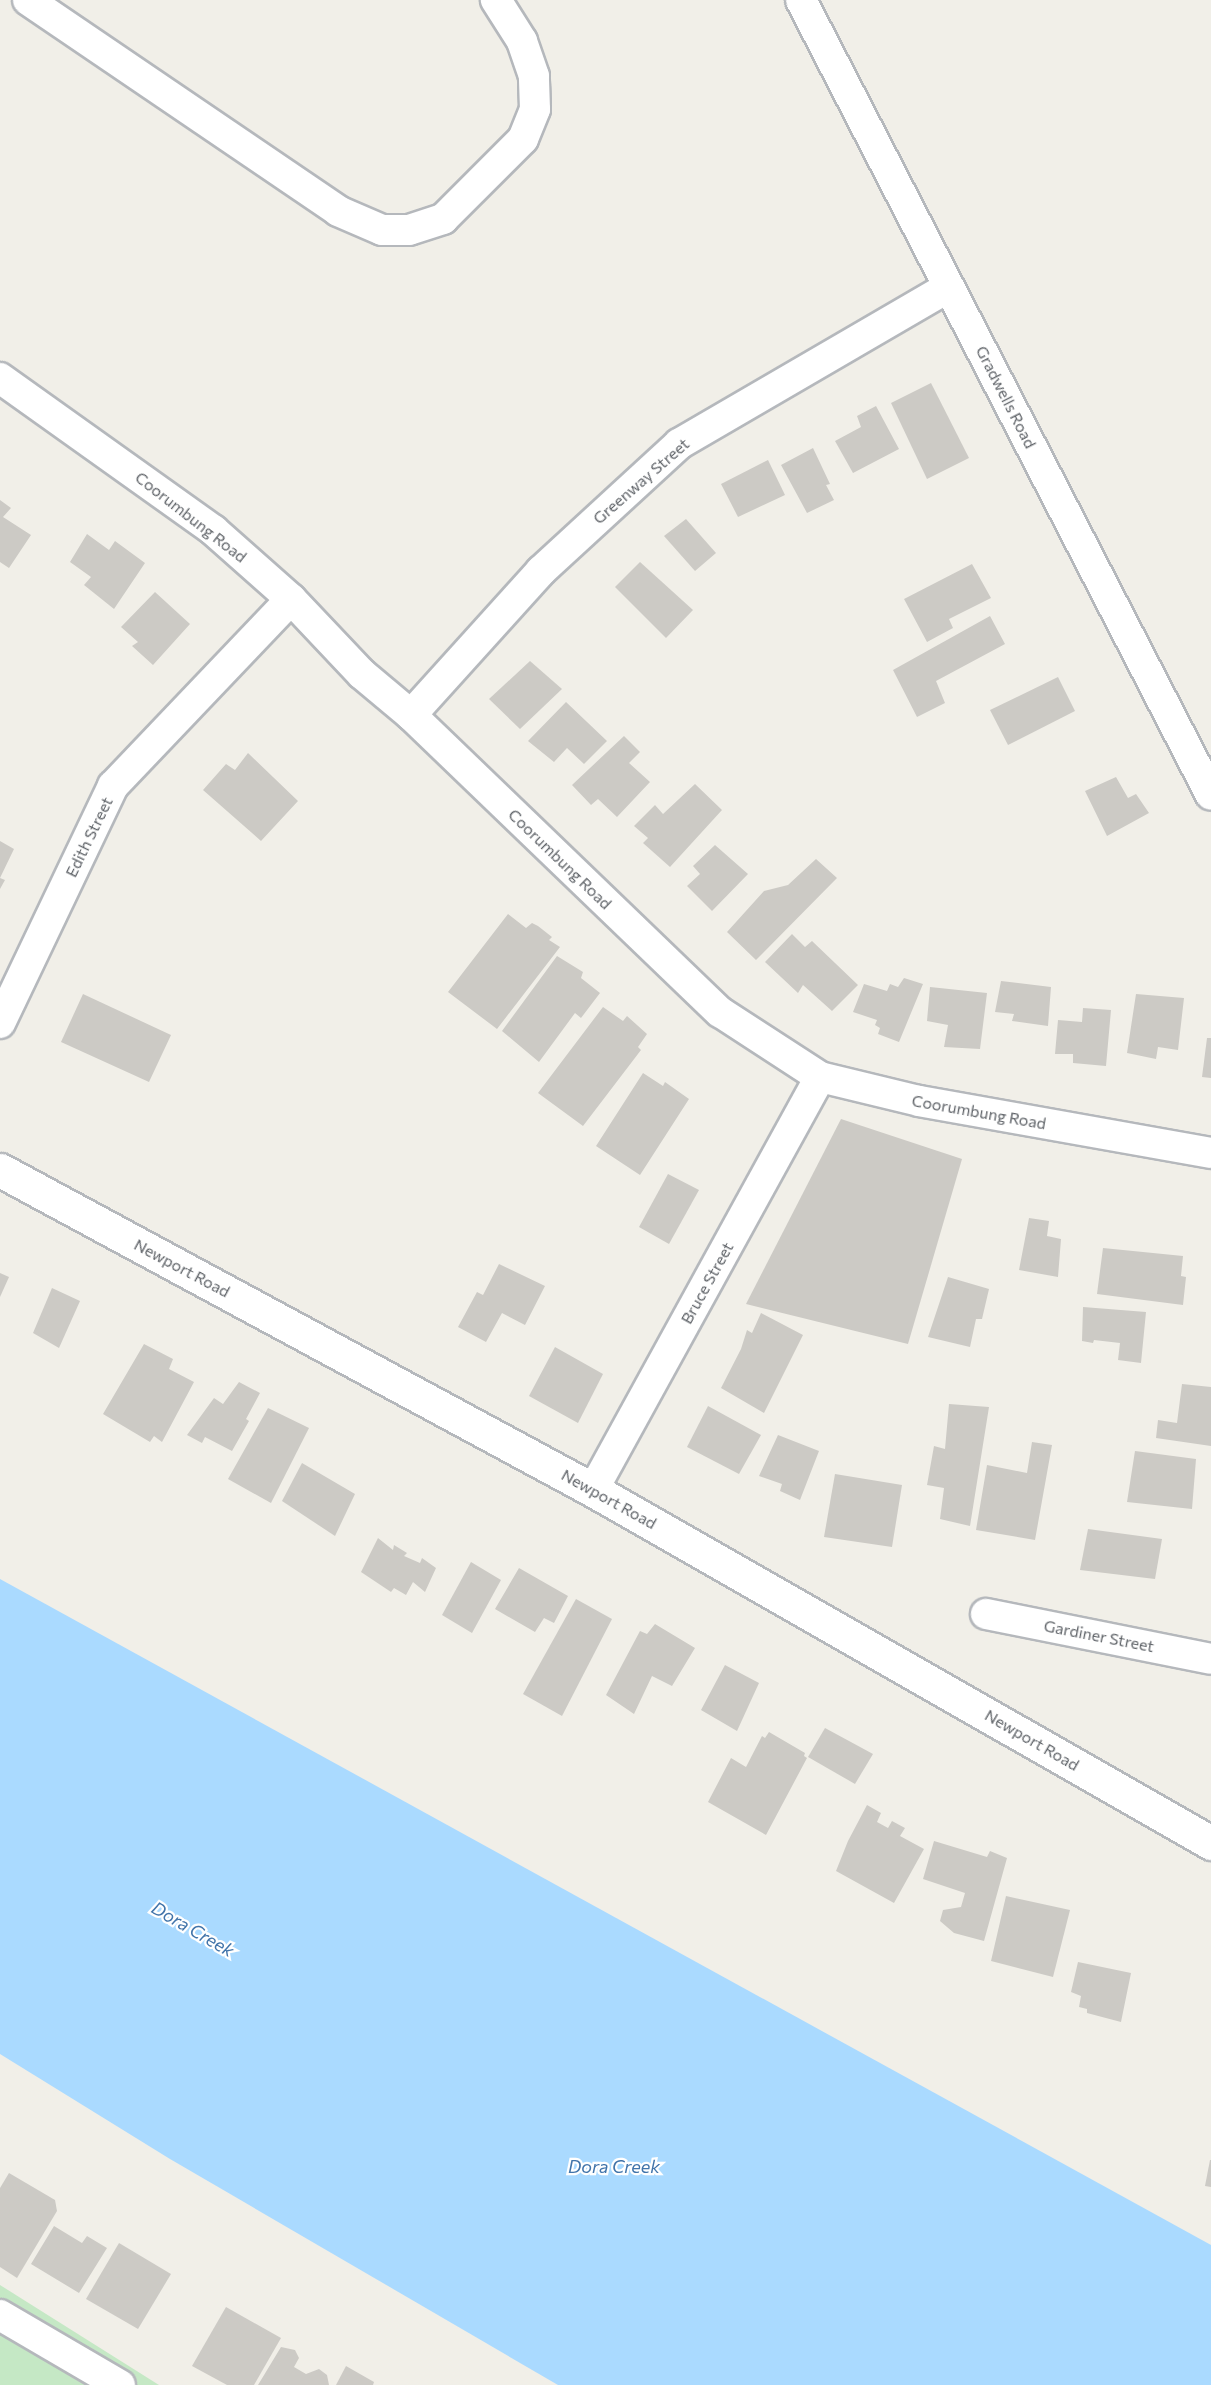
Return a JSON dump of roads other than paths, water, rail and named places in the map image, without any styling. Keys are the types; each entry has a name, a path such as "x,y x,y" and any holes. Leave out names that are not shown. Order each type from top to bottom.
{"street":[{"path":"28,0 338,211 382,230 409,230 442,219 523,140 535,109 534,76 522,41 496,0"},
{"name":"Gradwells Road","path":"801,0 1211,795"},
{"name":"Greenway Street","path":"411,715 541,571 679,444 949,287"},
{"name":"Coorumbung Road","path":"0,378 213,530 291,599 362,674 411,715 720,1012 820,1077 919,1101 1211,1153"},
{"name":"Edith Street","path":"0,1023 113,786 291,599"},
{"name":"Bruce Street","path":"593,1490 820,1077"},
{"name":"Newport Road","path":"0,1170 593,1490 1211,1843"},
{"name":"Gardiner Street","path":"986,1614 1211,1659"},
{"path":"0,2315 120,2385"}],"water":[{"name":"Dora Creek","path":"0,1579 1211,2245 1211,2385 558,2385 170,2159 0,2054"}]}
